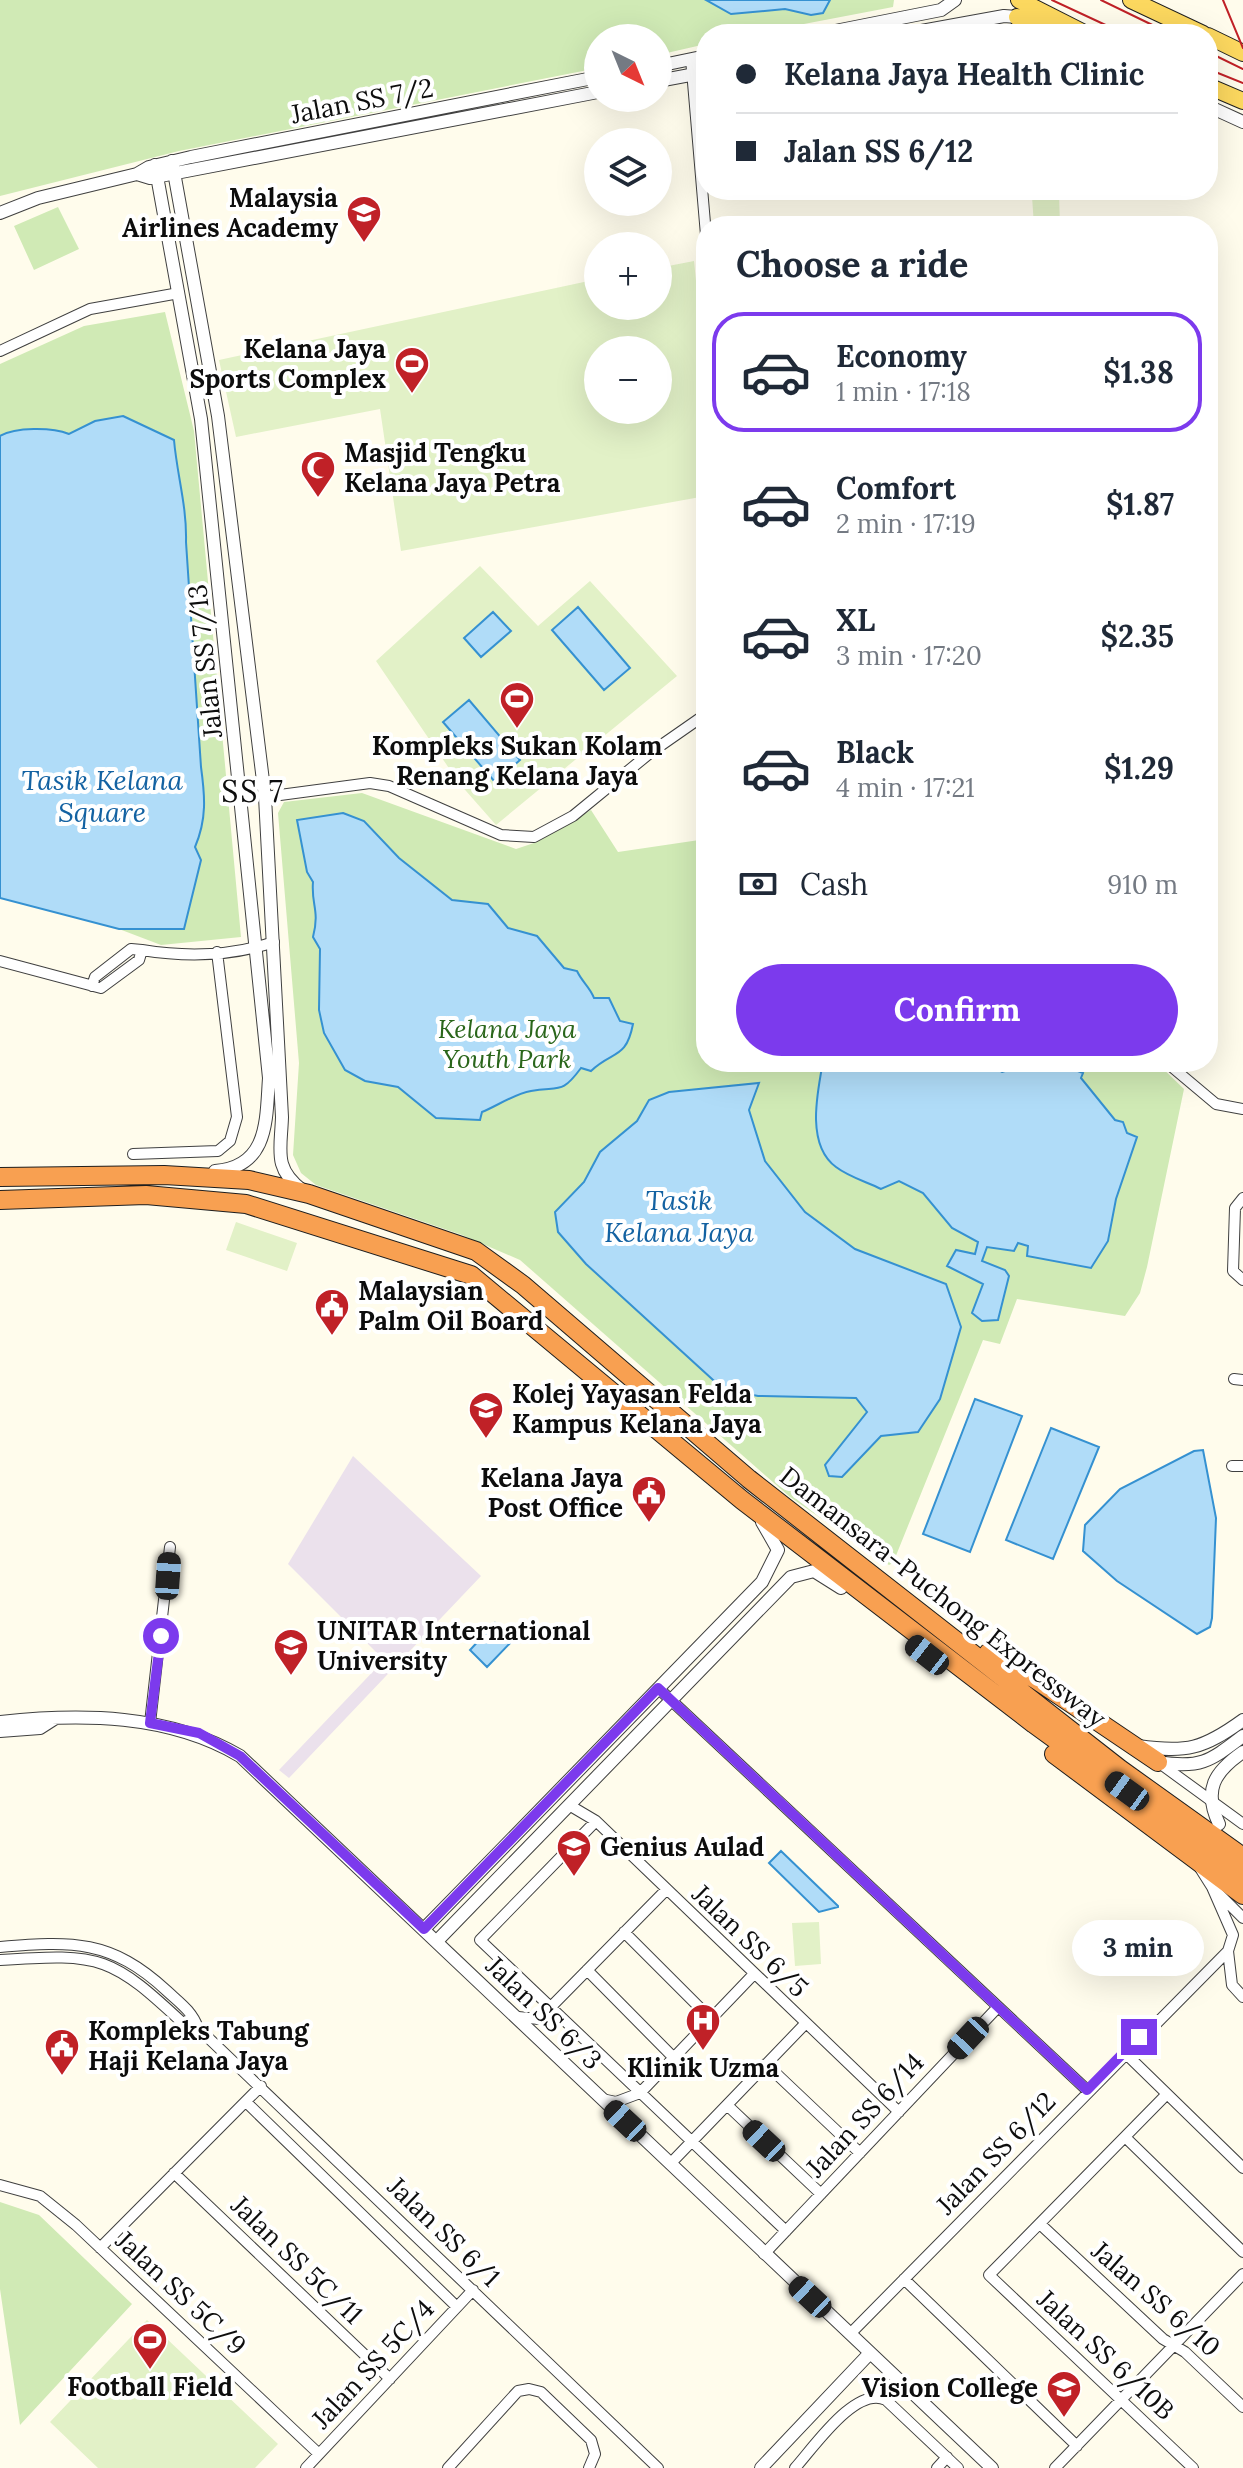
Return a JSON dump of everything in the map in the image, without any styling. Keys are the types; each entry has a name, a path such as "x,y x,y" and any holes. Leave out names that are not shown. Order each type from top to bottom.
{"highway":[{"name":"Damansara–Puchong Expressway","path":"0,1177 164,1175 249,1180 309,1194 476,1251 498,1265 749,1479 1120,1769 1243,1857"},
{"name":"Damansara–Puchong Expressway","path":"0,1200 146,1195 246,1204 471,1275 742,1500 1034,1724 1243,1876"},
{"path":"742,1500 747,1510 841,1588 1195,1862 1243,1895"},
{"path":"931,1619 1035,1679 1158,1762"},
{"path":"992,1667 1243,1842"}],"main road":[{"path":"1131,0 1182,24"},
{"path":"1018,9 1060,24"},
{"path":"1218,41 1243,53"},
{"path":"1218,90 1243,101"}],"street":[{"path":"870,24 941,10 955,0"},
{"path":"957,24 1018,9 1039,24"},
{"path":"672,63 696,58"},
{"path":"691,59 696,120"},
{"path":"672,78 696,73"},
{"name":"Jalan SS 7/2","path":"0,213 38,198 137,174 584,80"},
{"name":"Jalan SS 7/2","path":"173,167 584,94"},
{"path":"1218,111 1243,122"},
{"name":"Jalan SS 7/13","path":"173,167 228,492 265,797 274,942 281,1166 284,1175 309,1194"},
{"name":"Jalan SS 7/13","path":"156,171 201,419 258,947 269,1078 259,1144 238,1167 164,1175"},
{"path":"0,351 90,309 179,293"},
{"path":"187,335 201,325"},
{"path":"265,797 380,785 501,835 534,837 573,816 650,753 696,721"},
{"path":"0,961 92,986 95,977 131,949 177,956 258,947 274,942"},
{"path":"133,1154 218,1151 230,1141 237,1117 217,952"},
{"path":"1178,1072 1216,1104 1243,1109"},
{"path":"1243,1198 1235,1208 1233,1271 1243,1280"},
{"path":"424,1929 772,1567 778,1550 762,1522"},
{"path":"150,1723 170,1547"},
{"path":"437,1941 791,1577 814,1571 841,1588"},
{"path":"658,1688 1087,2090"},
{"name":"Jalan SS 6/3","path":"0,1731 40,1728 54,1719"},
{"name":"Jalan SS 6/3","path":"0,1722 54,1719 150,1723 199,1733 240,1756 992,2468"},
{"path":"1135,1746 1164,1750 1199,1747 1243,1720"},
{"path":"1158,1762 1186,1766 1210,1761 1243,1736"},
{"path":"1219,1824 1211,1803 1211,1784 1216,1773 1243,1752"},
{"path":"1158,1762 1243,1824"},
{"name":"Jalan SS 6/5","path":"569,1805 596,1821 899,2112"},
{"path":"596,1821 480,1940 786,2231"},
{"path":"1195,1862 1212,1887 1233,1935 1228,1951 1232,1985 1243,1997"},
{"path":"1212,1887 1243,1918"},
{"path":"516,2017 539,2019 666,1890"},
{"path":"624,1932 711,2019"},
{"name":"Jalan SS 6/1","path":"0,1947 88,1945 127,1958 194,2015 198,2028 658,2468"},
{"name":"Jalan SS 6/12","path":"850,2334 1124,2052 1228,1951"},
{"name":"Jalan SS 6/1","path":"0,1960 85,1956 108,1964 145,1988 187,2027 198,2028"},
{"path":"587,1970 674,2058"},
{"path":"602,2099 616,2102 640,2093 753,1975"},
{"name":"Jalan SS 6/14","path":"764,2254 998,2007"},
{"path":"670,2164 805,2024"},
{"path":"1124,2052 1243,2168"},
{"path":"766,2064 860,2153"},
{"path":"100,2248 261,2086"},
{"path":"1040,2224 1166,2095"},
{"path":"246,2102 457,2307"},
{"path":"727,2105 821,2194"},
{"path":"1125,2137 1243,2252"},
{"name":"Jalan SS 5C/11","path":"174,2173 390,2379"},
{"name":"Jalan SS 5C/9","path":"0,2185 40,2196 100,2248 319,2454"},
{"name":"Jalan SS 6/10B","path":"1040,2224 989,2275 1193,2468"},
{"name":"Jalan SS 6/10","path":"1040,2224 1243,2407"},
{"path":"1055,2468 1243,2274"},
{"path":"904,2279 1077,2446"},
{"name":"Jalan SS 5C/4","path":"306,2468 473,2290"},
{"path":"761,2468 870,2353"},
{"path":"448,2468 518,2391 529,2389 541,2392 591,2440 595,2454 589,2468"},
{"path":"795,2468 856,2401 872,2396 886,2400 958,2468"},
{"path":"937,2468 947,2457"}],"shaded area":[{"path":"353,1456 481,1576 289,1778 279,1770 384,1660 288,1564"}],"green space":[{"path":"0,0 894,0 893,7 804,24 696,24 696,46 672,52 672,24 584,24 584,71 179,151 0,196"},
{"path":"1032,200 1059,200 1060,216 1033,216"},
{"path":"58,207 79,249 34,270 14,226"},
{"name":"Kelana Jaya Sports Complex","path":"694,261 696,498 401,551 380,409 236,437 219,360 584,282 584,320 672,320 672,265"},
{"name":"Tasik Kelana Square","path":"165,312 194,431 241,937 161,945 119,929 0,898 0,364 84,326"},
{"name":"Kompleks Sukan Kolam Renang Kelana Jaya","path":"480,566 538,626 590,581 677,676 496,825 459,783 376,661"},
{"name":"Kelana Jaya Youth Park","path":"362,793 516,849 534,843 591,810 618,852 696,840 696,1072 1166,1072 1184,1089 1140,1293 1125,1316 1017,1299 1000,1344 983,1340 893,1563 889,1565 790,1497 520,1260 462,1235 316,1185 301,1173 293,1155 299,1063 278,813 284,802"},
{"path":"236,1222 297,1243 287,1271 226,1250"},
{"path":"819,1922 821,1964 795,1966 792,1923"},
{"path":"0,2202 39,2215 132,2304 20,2425 0,2289"},
{"name":"Football Field","path":"147,2320 278,2444 255,2468 98,2468 50,2422"}],"water":[{"path":"706,0 830,0 823,13 811,15 785,9 731,14"},
{"name":"Tasik Kelana Square","path":"123,416 174,440 185,516 204,798 202,827 195,847 201,860 184,929 119,929 0,898 0,436 34,429 69,434 95,421"},
{"path":"578,607 630,668 604,690 552,630"},
{"path":"493,612 511,631 481,657 464,638"},
{"path":"469,700 520,760 495,782 443,722"},
{"path":"343,813 364,821 399,858 452,900 488,904 508,928 537,936 564,968 577,971 594,998 609,998 620,1021 633,1024 627,1044 591,1071 581,1068 564,1086 518,1095 482,1112 480,1120 436,1118 398,1087 365,1081 345,1070 324,1033 319,1010 320,949 313,937 316,920 313,882 307,872 297,820"},
{"name":"Tasik Kelana Jaya","path":"821,1072 1083,1073 1081,1078 1115,1120 1123,1122 1127,1133 1137,1137 1116,1199 1108,1241 1091,1268 1027,1256 1028,1246 1018,1243 1014,1251 987,1247 982,1261 1005,1270 1009,1276 998,1320 982,1321 972,1313 983,1284 947,1266 956,1250 975,1254 978,1242 952,1228 923,1193 899,1181 881,1189 836,1167 820,1146 817,1133"},
{"name":"Tasik Kelana Jaya","path":"759,1083 749,1110 765,1161 805,1212 855,1249 946,1284 961,1327 940,1399 918,1432 881,1436 842,1477 829,1476 825,1465 867,1412 856,1398 758,1396 723,1389 586,1264 558,1232 555,1212 584,1182 600,1152 637,1121 649,1100 669,1092"},
{"path":"975,1399 1022,1416 970,1552 923,1534"},
{"path":"1051,1428 1099,1447 1053,1559 1006,1540"},
{"path":"1203,1450 1216,1518 1212,1618 1210,1627 1197,1634 1117,1581 1083,1551 1085,1525 1120,1489 1194,1451"},
{"path":"495,1623 513,1640 487,1667 470,1650"},
{"path":"781,1851 838,1907 819,1912 769,1863"}],"tram line":[{"path":"1052,0 1104,24"},
{"path":"1101,0 1150,24"},
{"path":"1223,0 1243,48"},
{"path":"1218,57 1243,69"},
{"path":"1218,73 1243,83"}],"place":[{"name":"Malaysia Airlines Academy","path":"364,244"},
{"name":"Kelana Jaya Sports Complex","path":"412,395"},
{"name":"Masjid Tengku Kelana Jaya Petra","path":"318,499"},
{"name":"Kompleks Sukan Kolam Renang Kelana Jaya","path":"517,730"},
{"name":"Malaysian Palm Oil Board","path":"332,1337"},
{"name":"Kolej Yayasan Felda Kampus Kelana Jaya","path":"486,1440"},
{"name":"Kelana Jaya Post Office","path":"649,1524"},
{"name":"UNITAR International University","path":"291,1677"},
{"name":"Genius Aulad","path":"574,1878"},
{"name":"Klinik Uzma","path":"703,2052"},
{"name":"Kompleks Tabung Haji Kelana Jaya","path":"62,2077"},
{"name":"Football Field","path":"150,2371"},
{"name":"Vision College","path":"1064,2419"}],"district":[{"name":"SS 7","path":"253,792"}],"route":[{"path":"161,1636 150,1723 199,1733 240,1756 424,1929 658,1688 1087,2090 1139,2037"}]}
